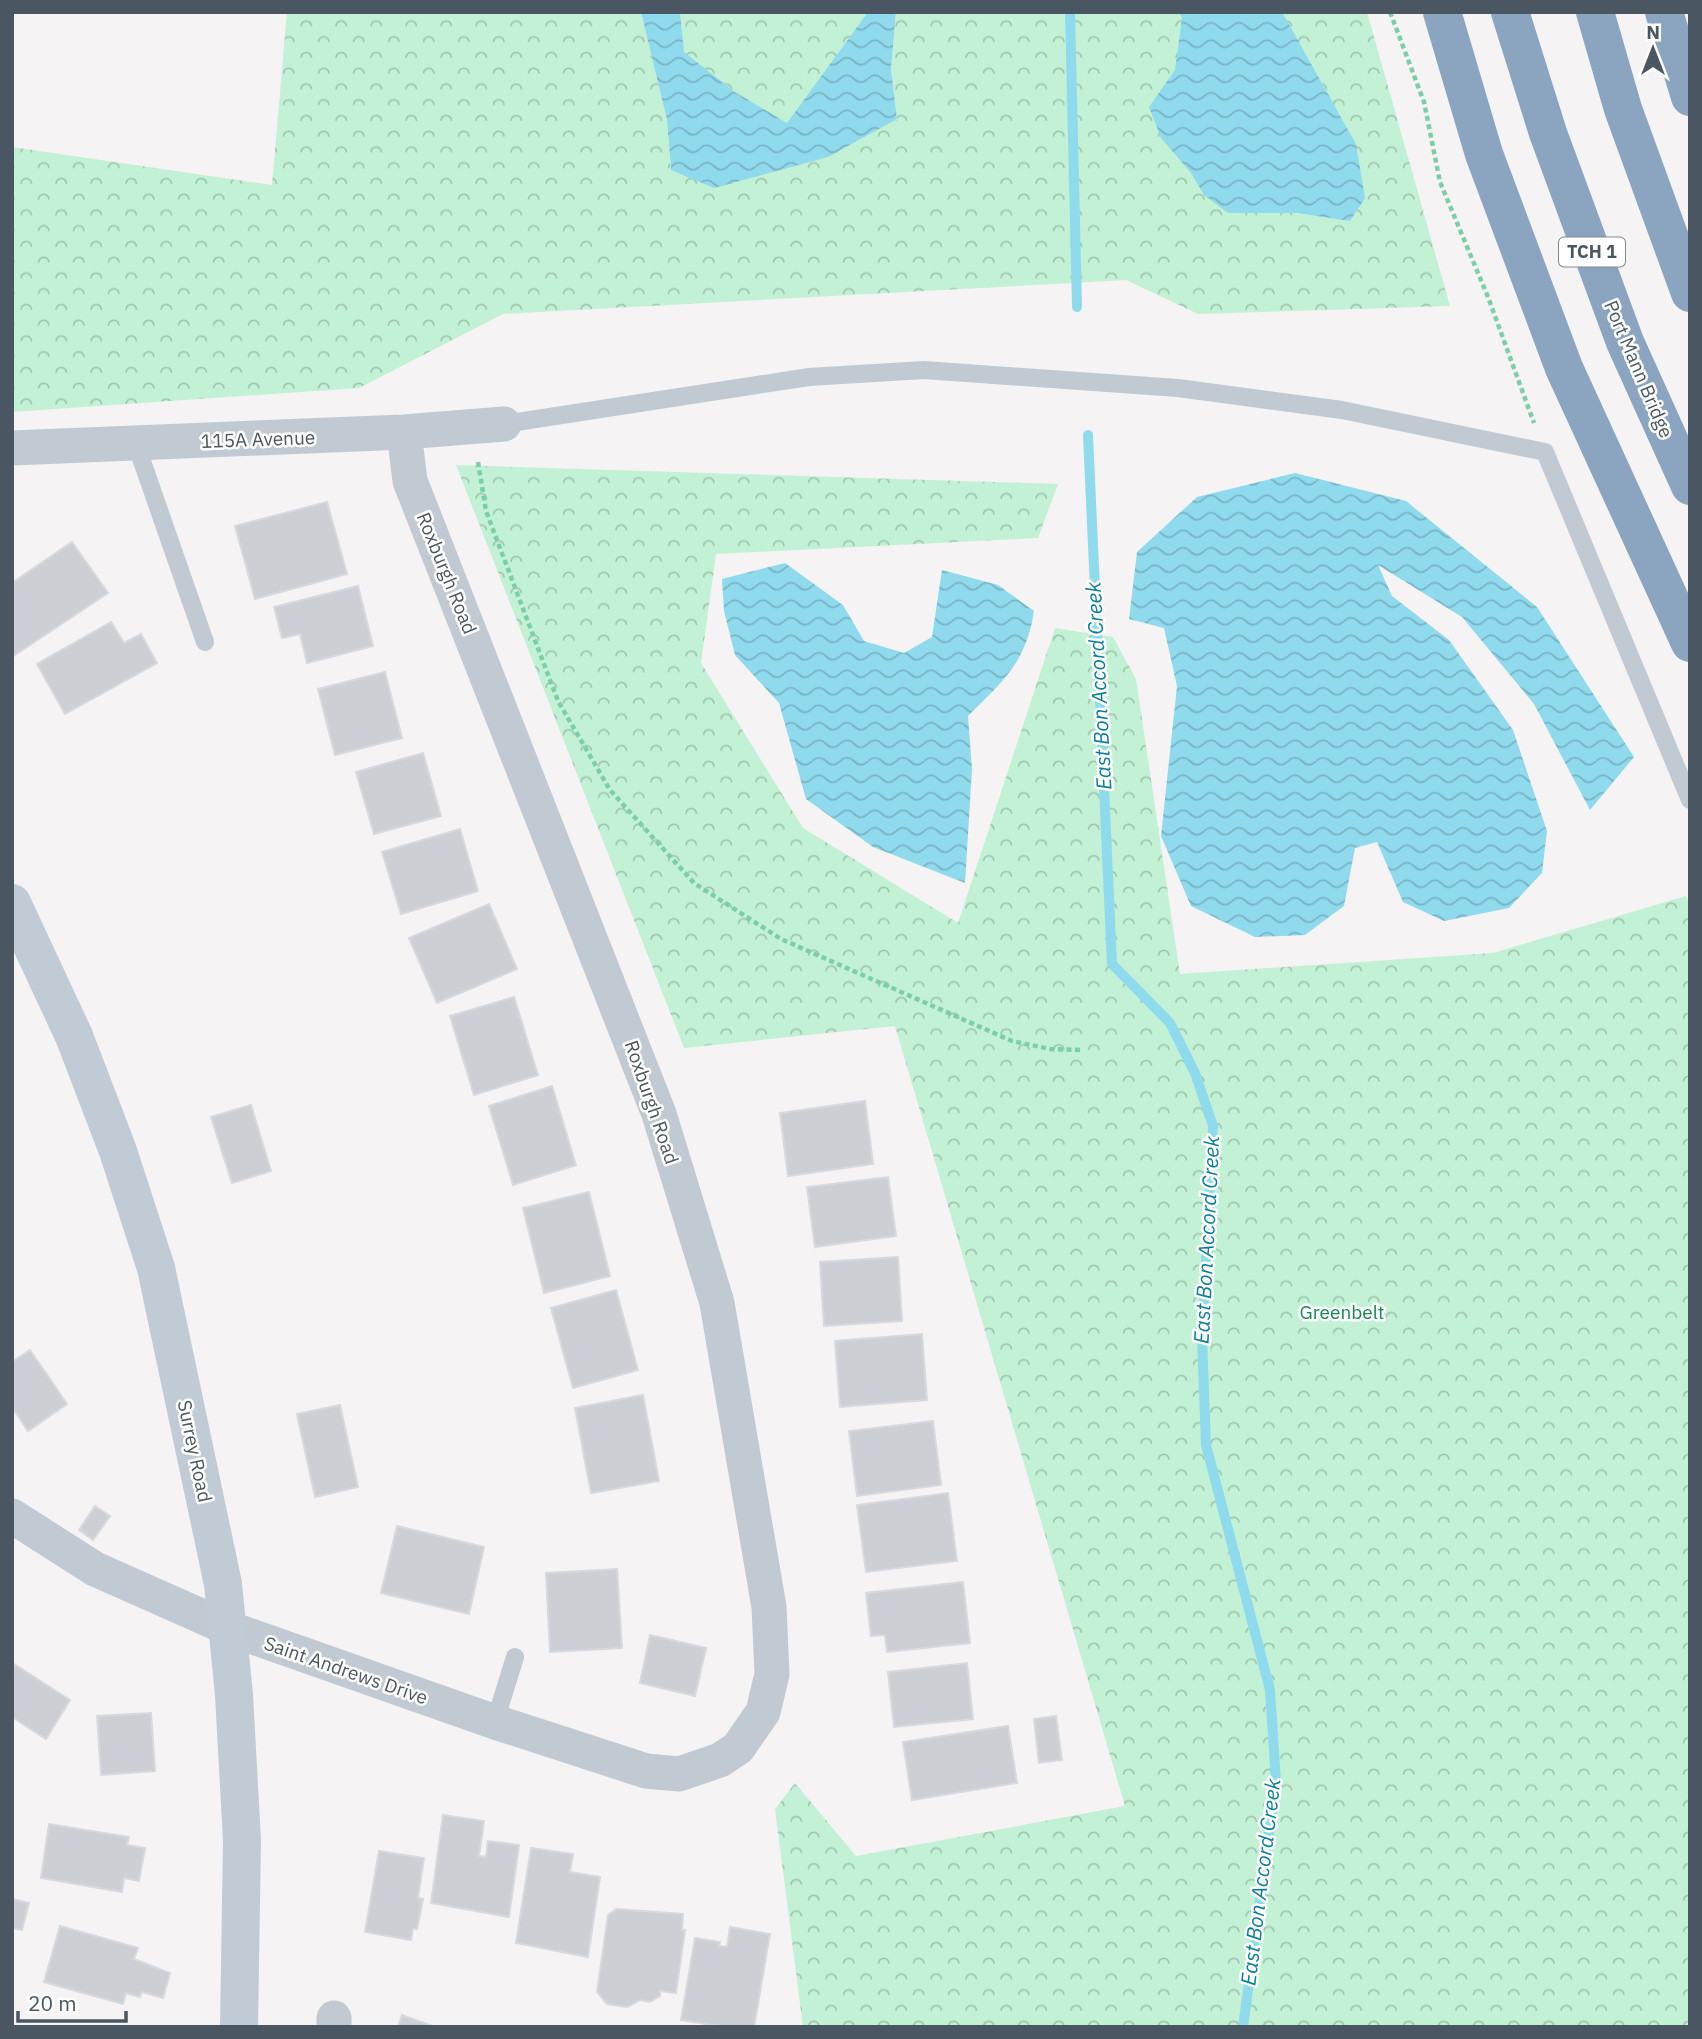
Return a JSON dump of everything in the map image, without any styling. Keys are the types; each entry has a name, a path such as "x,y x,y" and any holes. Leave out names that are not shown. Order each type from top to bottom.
{"highway":[{"path":"1442,12 1484,154 1564,368 1690,643"},
{"name":"Port Mann Bridge","path":"1510,12 1548,133 1625,342 1690,486"},
{"path":"1595,12 1623,109 1690,293"},
{"path":"1664,12 1690,97"}],"street":[{"name":"115A Avenue","path":"12,448 404,432 488,425"},
{"name":"Roxburgh Road","path":"404,432 410,481 659,1114 717,1303 769,1607 772,1674 763,1712 751,1733 720,1760 698,1770"},
{"name":"Surrey Road","path":"12,902 74,1036 118,1152 156,1268 223,1584 242,1840 239,2027"},
{"name":"Saint Andrews Drive","path":"12,1516 94,1569 228,1628 495,1722 646,1771 680,1774 698,1770"}],"lane":[{"path":"488,425 809,377 923,370 1178,388 1342,410 1545,452 1690,800"},
{"path":"136,444 205,642"},
{"path":"495,1722 515,1657"}],"path":[{"path":"1390,12 1424,102 1440,181 1488,297 1545,452"},
{"path":"488,425 486,511 558,701 610,790 694,883 781,939 1012,1041 1050,1049 1080,1050"}],"green space":[{"path":"287,12 641,12 667,120 671,170 897,120 891,69 896,12 1367,12 1450,306 1198,314 1126,280 503,314 359,388 12,412 12,147 272,185"},
{"path":"680,12 868,12 787,124 735,92 683,52"},
{"name":"Greenbelt","path":"456,465 1058,484 1038,538 716,554 701,663 803,828 958,923 1055,628 1113,637 1136,679 1180,974 1493,953 1686,896 1690,905 1690,2027 803,2027 775,1809 795,1783 856,1856 1125,1806 895,1026 684,1048"}],"water":[{"path":"641,12 680,12 684,52 735,92 787,123 868,12 896,12 891,69 897,119 828,157 714,188 671,170 667,120"},
{"path":"1179,12 1282,12 1356,144 1365,198 1350,221 1297,213 1228,213 1204,195 1191,173 1161,138 1149,107 1175,70 1182,18"},
{"path":"1295,473 1406,501 1537,607 1634,757 1590,810 1534,704 1462,617 1378,565 1392,596 1449,640 1513,730 1547,831 1542,873 1509,908 1444,921 1403,902 1377,842 1355,848 1344,906 1305,935 1255,937 1191,906 1161,836 1177,686 1164,628 1129,619 1137,552 1197,497"},
{"path":"785,563 843,605 864,641 904,653 932,637 942,570 998,585 1034,611 1019,658 1002,681 968,716 972,769 965,883 873,847 806,799 779,703 735,655 724,611 722,579"}],"building":[{"path":"327,502 347,574 255,599 235,526"},
{"path":"72,542 108,593 12,657 12,583"},
{"path":"358,586 373,646 307,663 300,634 282,638 274,607"},
{"path":"111,622 124,643 141,634 157,663 65,714 37,664"},
{"path":"385,672 402,738 335,755 318,689"},
{"path":"423,753 441,816 374,834 356,772"},
{"path":"460,829 478,891 401,914 382,852"},
{"path":"489,904 517,969 437,1003 409,938"},
{"path":"514,997 538,1075 474,1095 450,1016"},
{"path":"552,1086 576,1165 513,1185 489,1106"},
{"path":"865,1101 873,1164 788,1176 780,1113"},
{"path":"251,1105 271,1171 232,1183 211,1117"},
{"path":"888,1177 896,1236 815,1247 807,1187"},
{"path":"589,1192 610,1276 544,1293 523,1208"},
{"path":"898,1257 902,1321 824,1326 820,1262"},
{"path":"616,1290 638,1370 573,1388 551,1308"},
{"path":"922,1334 927,1400 840,1407 835,1341"},
{"path":"30,1350 67,1404 28,1431 12,1407 12,1362"},
{"path":"643,1395 659,1481 591,1493 575,1408"},
{"path":"340,1405 358,1487 315,1497 297,1414"},
{"path":"933,1421 941,1485 857,1496 849,1431"},
{"path":"948,1493 957,1561 866,1572 857,1505"},
{"path":"95,1506 110,1516 93,1540 79,1530"},
{"path":"397,1526 484,1547 469,1614 381,1593"},
{"path":"617,1569 622,1648 550,1652 546,1573"},
{"path":"963,1582 970,1643 887,1652 885,1635 871,1636 866,1593"},
{"path":"650,1635 706,1648 695,1696 640,1683"},
{"path":"967,1663 973,1719 894,1727 888,1672"},
{"path":"14,1664 70,1700 46,1739 12,1717"},
{"path":"151,1713 155,1771 101,1775 97,1716"},
{"path":"1056,1716 1062,1760 1039,1763 1034,1719"},
{"path":"1008,1726 1017,1783 912,1800 903,1742"},
{"path":"443,1815 484,1821 479,1856 486,1857 488,1841 519,1845 509,1917 431,1903"},
{"path":"49,1824 129,1837 127,1845 145,1848 139,1881 124,1878 122,1892 41,1878"},
{"path":"531,1848 573,1854 570,1872 600,1877 588,1957 516,1943"},
{"path":"379,1851 424,1858 418,1898 423,1899 417,1929 413,1929 411,1940 365,1932"},
{"path":"12,1899 29,1903 22,1930 12,1928"},
{"path":"616,1909 683,1914 682,1930 685,1930 676,1993 660,1991 660,1996 650,2002 640,2000 627,2007 607,2004 597,1992 608,1915"},
{"path":"60,1926 138,1948 134,1959 170,1973 163,1998 142,1992 140,1997 126,1993 123,2004 44,1982"},
{"path":"730,1927 770,1934 754,2027 724,2027 681,2020 695,1938 720,1942 719,1946 727,1947"},
{"path":"402,2015 435,2027 398,2027"}],"waterway":[{"name":"East Bon Accord Creek","path":"1070,12 1077,307"},
{"name":"East Bon Accord Creek","path":"1088,435 1112,964 1170,1023 1195,1073 1213,1126 1202,1337 1206,1445 1270,1690 1276,1782 1243,2027"}]}
